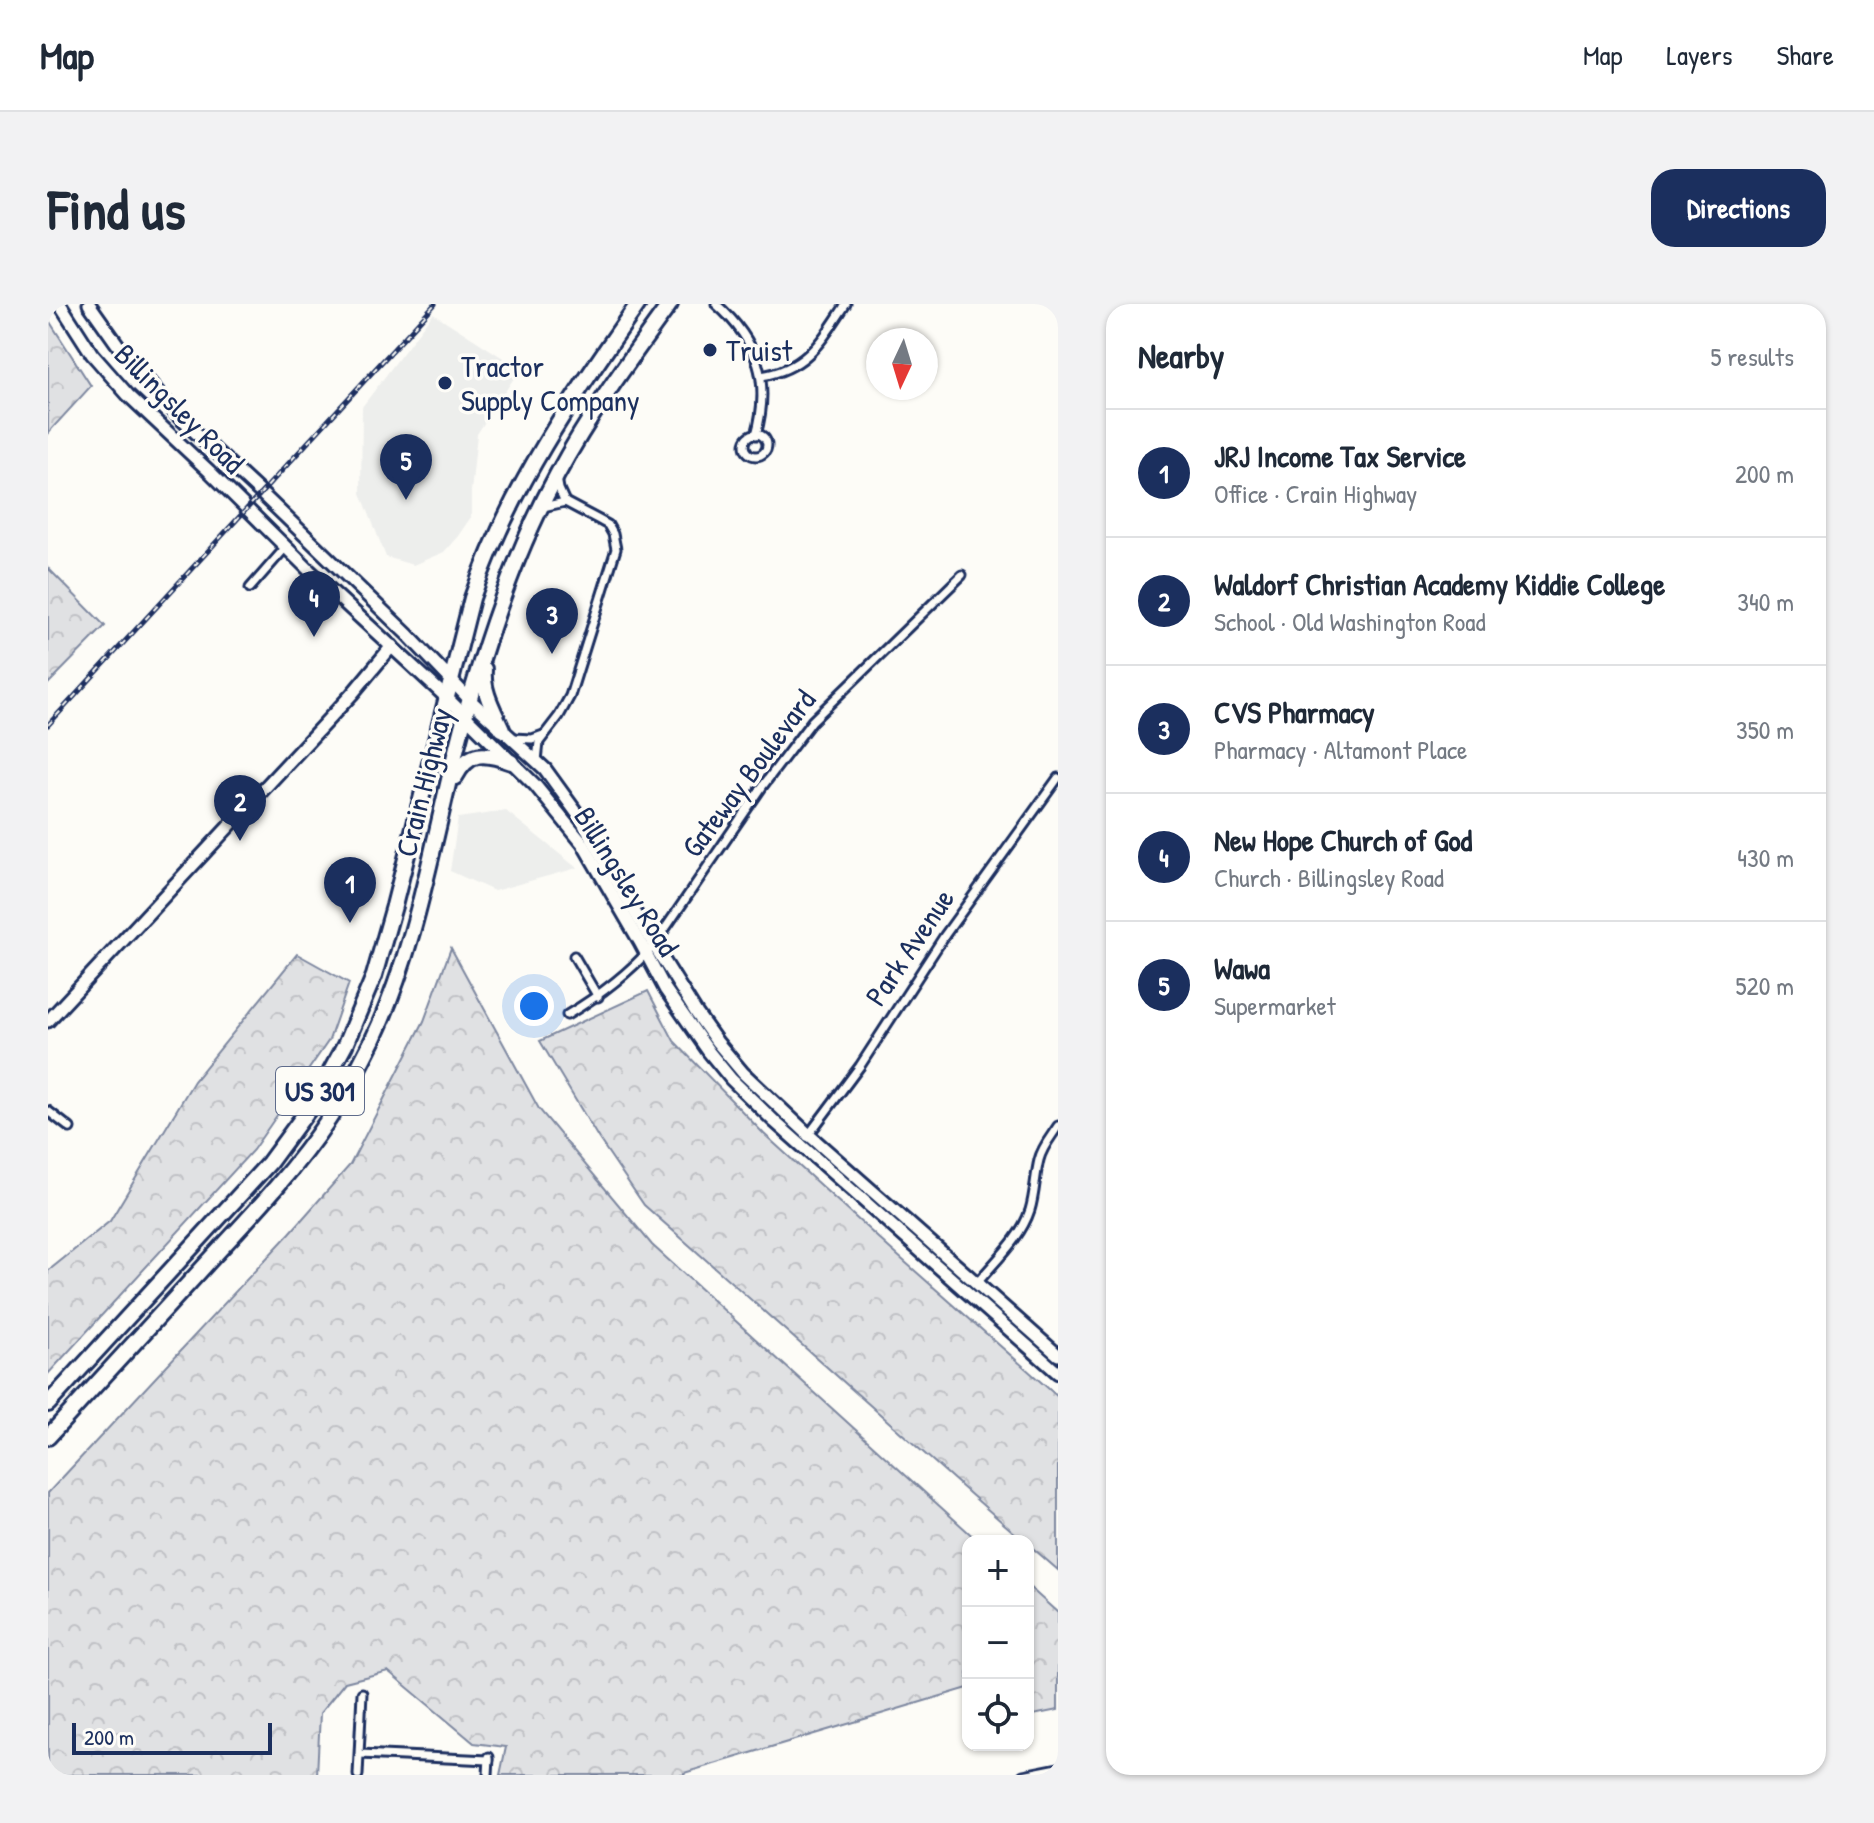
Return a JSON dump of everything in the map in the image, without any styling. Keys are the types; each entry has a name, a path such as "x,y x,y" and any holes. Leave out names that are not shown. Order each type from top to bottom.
{"highway":[{"name":"Crain Highway","path":"48,1404 269,1163 314,1102 345,1045 374,976 482,567 527,474 638,304"},
{"name":"Crain Highway","path":"48,1437 266,1199 337,1107 391,995 417,910 465,716 509,580 556,476 608,393 670,304"},
{"path":"486,645 485,687 508,733"},
{"path":"447,792 462,765 470,758 486,755 511,762"}],"main road":[{"name":"Billingsley Road","path":"60,304 92,354 128,395 535,785 583,844 650,950 743,1073 806,1139 1058,1373"},
{"name":"Billingsley Road","path":"89,304 120,348 180,418 379,607 470,700 537,761 579,816 650,950"},
{"path":"286,547 301,532"},
{"path":"48,1021 352,694 392,646 385,617 379,607"},
{"name":"Billingsley Road","path":"806,1139 978,1282 1058,1355"}],"street":[{"path":"716,304 741,330 757,360 764,400 756,435"},
{"path":"761,376 786,370 812,352 846,304"},
{"path":"537,761 537,748 543,735 570,696 616,549 608,525 565,502 556,476"},
{"path":"540,509 565,502"},
{"path":"250,588 286,547"},
{"name":"Gateway Boulevard","path":"567,1015 598,997 650,950 762,787 812,721 962,575"},
{"path":"508,733 526,739 543,735"},
{"name":"Park Avenue","path":"806,1139 860,1066 945,935 1058,778"},
{"path":"574,956 598,997"},
{"path":"48,1111 70,1128"},
{"path":"978,1282 1022,1227 1030,1211 1039,1158 1058,1126"},
{"path":"358,1775 362,1693"},
{"path":"360,1754 489,1757 488,1775"},
{"path":"1023,1775 1058,1768"}],"shaded area":[{"path":"433,313 520,369 477,434 471,517 444,552 413,565 386,557 361,493 362,407"},
{"path":"506,811 577,868 494,891 450,871 458,818"}],"green space":[{"path":"48,319 91,386 48,433"},
{"path":"48,568 105,626 48,684"},
{"path":"451,948 539,1109 652,1245 971,1535 962,1535 962,1690 684,1775 500,1775 506,1747 474,1743 388,1671 345,1682 320,1713 317,1775 48,1775 48,1493 350,1165 424,1021"},
{"path":"297,954 349,983 329,1040 253,1150 48,1374 48,1271 110,1221 194,1081"},
{"path":"648,991 674,1041 764,1134 1058,1397 1058,1570 1034,1549 1034,1535 1017,1535 644,1205 599,1139 540,1041"},
{"path":"1034,1591 1058,1613 1058,1710 1034,1715"}],"railway":[{"path":"48,725 435,304"}],"place":[{"name":"Truist","path":"710,350"},
{"name":"Tractor Supply Company","path":"445,383"},
{"name":"Wawa","path":"406,500"},
{"name":"New Hope Church of God","path":"314,637"},
{"name":"CVS Pharmacy","path":"552,654"},
{"name":"Waldorf Christian Academy Kiddie College","path":"240,841"},
{"name":"JRJ Income Tax Service","path":"350,923"}]}
